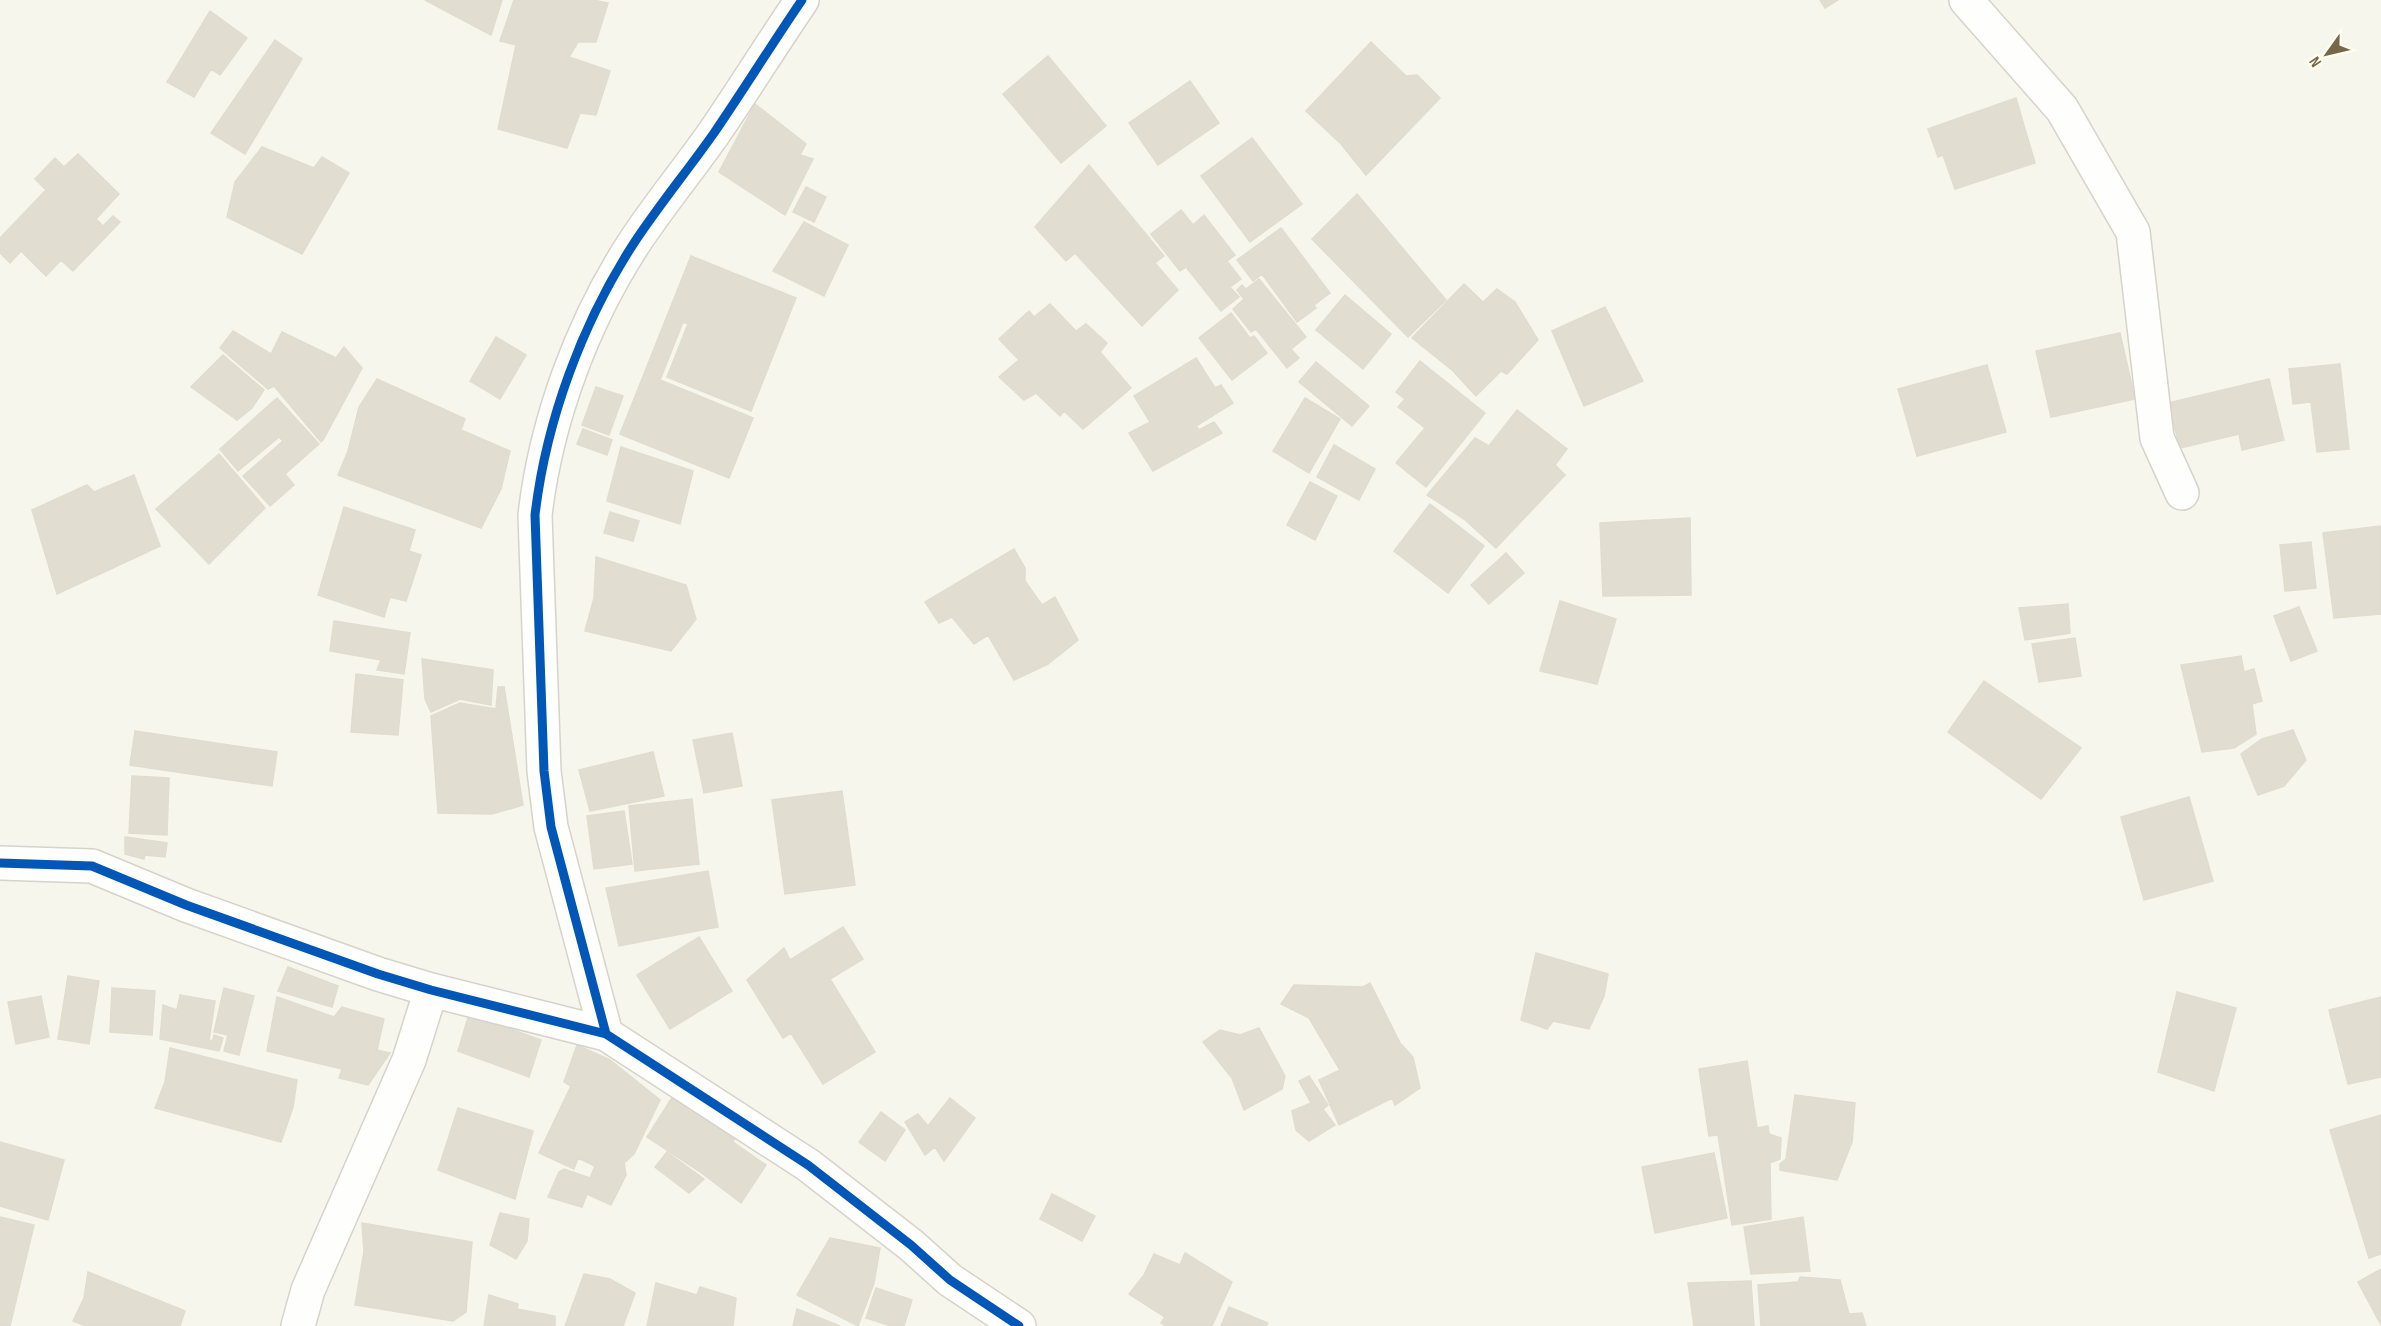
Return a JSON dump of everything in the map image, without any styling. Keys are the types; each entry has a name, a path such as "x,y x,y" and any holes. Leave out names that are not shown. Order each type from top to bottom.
{"street":[{"path":"606,1034 551,827 544,771 535,515 539,479 550,437 579,351 608,286 634,243 714,133 802,0"},
{"path":"1966,0 2062,109 2133,232 2157,438 2182,493"},
{"path":"0,863 92,866 186,905 431,990 606,1034 808,1165 911,1245 950,1280 1019,1326"},
{"path":"298,1326 308,1290 409,1060 431,990"}],"building":[{"path":"425,0 502,0 491,35"},
{"path":"514,0 593,0 608,3 596,42 578,42 569,57 610,71 596,115 580,113 567,148 498,129 516,45 500,41"},
{"path":"1820,0 1838,0 1825,8"},
{"path":"210,11 247,38 220,75 211,69 194,97 167,82"},
{"path":"275,40 302,59 245,154 211,133"},
{"path":"1371,42 1406,76 1417,75 1440,98 1366,175 1341,144 1306,111"},
{"path":"1048,56 1106,126 1061,163 1003,94"},
{"path":"1190,81 1219,123 1158,165 1129,123"},
{"path":"2016,98 2035,163 1955,189 1943,155 1938,157 1928,129"},
{"path":"755,104 806,144 800,155 813,159 785,215 719,172"},
{"path":"1252,138 1302,204 1250,242 1201,176"},
{"path":"262,147 314,168 322,157 349,173 302,254 227,217 235,182"},
{"path":"78,154 119,194 96,219 103,226 113,216 120,222 73,271 61,260 46,276 21,251 10,263 0,253 0,238 46,190 35,179 55,158 64,167"},
{"path":"1089,165 1164,256 1155,263 1178,290 1142,326 1075,253 1066,261 1035,227"},
{"path":"806,187 826,197 814,222 793,212"},
{"path":"1357,194 1446,300 1408,337 1312,239"},
{"path":"1181,210 1193,225 1204,215 1235,255 1227,261 1241,279 1230,287 1239,297 1221,311 1186,267 1180,271 1151,234"},
{"path":"804,222 848,245 824,296 773,271"},
{"path":"1281,228 1330,293 1314,305 1316,308 1297,322 1262,274 1253,281 1237,260"},
{"path":"691,256 796,298 751,411 667,377 688,324 683,322 660,380 753,418 729,478 620,434"},
{"path":"1259,279 1306,337 1291,349 1299,358 1287,368 1256,329 1251,332 1233,309 1244,299 1237,290 1242,285 1246,289"},
{"path":"1464,284 1483,302 1497,289 1515,302 1538,340 1507,374 1501,371 1476,396 1452,370 1412,338"},
{"path":"1345,295 1391,334 1363,369 1316,330"},
{"path":"1050,304 1076,331 1086,324 1107,343 1100,352 1131,388 1083,429 1064,411 1060,416 1036,393 1024,400 999,377 1019,360 999,339 1029,311 1034,317"},
{"path":"1605,307 1643,381 1584,406 1552,331"},
{"path":"1231,313 1250,338 1254,336 1267,353 1232,380 1199,338"},
{"path":"233,331 271,354 282,332 336,358 344,347 362,368 321,442 274,386 268,389 220,348"},
{"path":"2120,333 2135,399 2051,417 2036,351"},
{"path":"496,337 526,355 500,399 470,381"},
{"path":"223,355 264,390 252,408 237,420 191,387"},
{"path":"1196,358 1215,388 1221,385 1233,403 1196,426 1199,430 1214,422 1222,433 1153,471 1129,433 1150,422 1134,396"},
{"path":"1420,361 1485,413 1426,487 1396,463 1425,428 1398,407 1405,399 1396,392"},
{"path":"1316,362 1369,406 1352,426 1299,382"},
{"path":"2340,364 2349,449 2317,452 2311,402 2293,404 2289,369"},
{"path":"1987,365 2006,432 1917,456 1898,389"},
{"path":"377,379 465,419 461,430 510,451 501,489 481,528 338,475 348,451 359,407"},
{"path":"2269,379 2284,440 2242,450 2239,434 2180,448 2168,403"},
{"path":"596,387 623,396 609,435 582,425"},
{"path":"277,398 319,444 285,474 294,485 270,506 243,476 283,441 279,437 238,471 220,449"},
{"path":"1305,398 1340,419 1309,473 1273,451"},
{"path":"1517,410 1567,449 1555,465 1565,475 1496,548 1464,519 1427,495 1475,438 1489,446"},
{"path":"583,429 612,440 607,455 577,444"},
{"path":"1334,445 1375,469 1359,500 1317,477"},
{"path":"621,447 693,471 680,524 607,501"},
{"path":"219,454 265,508 209,564 156,509"},
{"path":"134,475 160,546 57,594 32,510 87,485 94,492"},
{"path":"1310,482 1337,496 1315,540 1287,525"},
{"path":"1430,504 1484,546 1448,593 1394,551"},
{"path":"344,507 415,530 409,551 421,555 406,601 390,597 384,617 318,595"},
{"path":"610,512 639,521 633,541 604,533"},
{"path":"1690,518 1691,595 1603,596 1600,523"},
{"path":"2381,526 2381,614 2334,618 2323,533"},
{"path":"2311,542 2316,588 2285,591 2280,545"},
{"path":"1014,549 1025,568 1025,581 1042,605 1055,597 1078,640 1048,664 1014,680 988,635 974,644 952,617 939,623 925,602"},
{"path":"1506,553 1524,573 1489,604 1471,585"},
{"path":"596,557 686,585 696,619 671,651 585,631 594,598"},
{"path":"1560,601 1616,619 1597,684 1540,671"},
{"path":"2068,604 2070,633 2025,640 2019,608"},
{"path":"2299,607 2317,651 2291,661 2274,616"},
{"path":"334,621 410,633 404,674 377,670 381,660 330,651"},
{"path":"2075,638 2081,676 2039,682 2032,644"},
{"path":"2241,656 2244,672 2254,669 2262,701 2252,704 2256,734 2234,748 2202,752 2181,665"},
{"path":"422,659 493,670 491,705 460,699 431,712 425,699"},
{"path":"356,674 403,680 398,735 351,732"},
{"path":"1984,681 2081,748 2041,799 1948,732"},
{"path":"498,687 504,687 523,805 492,814 438,813 431,716 460,703 496,709"},
{"path":"2293,730 2306,760 2284,786 2258,795 2241,754 2262,739"},
{"path":"135,731 277,752 272,786 130,765"},
{"path":"732,733 742,786 704,793 693,740"},
{"path":"653,752 664,796 590,811 579,770"},
{"path":"132,776 169,778 167,835 129,833"},
{"path":"842,791 855,885 785,894 772,800"},
{"path":"2189,797 2213,881 2144,900 2121,817"},
{"path":"692,799 699,864 635,871 629,806"},
{"path":"624,811 632,864 594,869 587,816"},
{"path":"125,837 167,843 165,857 145,855 144,859 125,854"},
{"path":"708,871 718,927 619,946 606,888"},
{"path":"843,927 863,959 830,979 875,1052 823,1084 791,1033 783,1038 747,980 784,948 790,960"},
{"path":"699,937 732,991 670,1029 637,975"},
{"path":"1536,953 1608,974 1604,996 1589,1029 1553,1021 1547,1029 1521,1020"},
{"path":"288,967 338,986 332,1007 278,991"},
{"path":"68,976 99,981 89,1044 58,1039"},
{"path":"1370,983 1400,1043 1413,1057 1420,1088 1395,1105 1392,1098 1339,1125 1319,1080 1340,1070 1309,1018 1281,1004 1294,985 1363,987"},
{"path":"112,988 155,991 152,1035 110,1032"},
{"path":"224,988 254,996 239,1055 224,1051 228,1035 214,1032"},
{"path":"2177,992 2236,1008 2214,1091 2158,1072"},
{"path":"180,995 215,1001 209,1041 213,1040 214,1035 223,1038 219,1051 160,1039 163,1005 177,1010"},
{"path":"41,996 49,1037 16,1044 8,1002"},
{"path":"277,997 334,1017 342,1007 384,1019 377,1050 390,1053 368,1085 339,1078 342,1069 267,1051"},
{"path":"2381,997 2381,1077 2348,1084 2329,1010"},
{"path":"469,1014 541,1040 529,1077 458,1051"},
{"path":"1259,1028 1285,1076 1282,1089 1244,1110 1232,1078 1203,1042 1220,1030 1240,1035"},
{"path":"577,1045 610,1060 660,1100 634,1154 624,1163 626,1175 611,1205 587,1194 582,1207 548,1197 559,1172 564,1169 590,1178 595,1166 578,1158 574,1169 539,1153 571,1086 564,1082"},
{"path":"170,1048 297,1080 293,1107 281,1142 155,1108 165,1082"},
{"path":"1747,1061 1757,1128 1768,1126 1769,1134 1781,1138 1780,1159 1770,1163 1771,1219 1732,1225 1718,1135 1709,1136 1699,1069"},
{"path":"1309,1076 1328,1105 1323,1109 1335,1125 1309,1141 1296,1130 1292,1111 1311,1103 1299,1081"},
{"path":"1795,1095 1855,1103 1852,1142 1837,1180 1780,1170 1780,1164 1786,1159"},
{"path":"673,1096 691,1112 695,1106 726,1133 727,1129 736,1134 733,1142 766,1165 741,1203 699,1171 647,1137"},
{"path":"950,1098 975,1118 944,1161 935,1147 925,1155 905,1122 918,1114 928,1126"},
{"path":"458,1108 533,1131 515,1199 438,1170"},
{"path":"881,1112 905,1130 885,1161 859,1142"},
{"path":"2381,1115 2381,1254 2369,1258 2330,1130"},
{"path":"0,1142 64,1160 48,1220 0,1206"},
{"path":"667,1152 704,1179 689,1193 655,1167"},
{"path":"1714,1153 1727,1218 1655,1233 1642,1167"},
{"path":"1052,1194 1095,1216 1082,1241 1040,1219"},
{"path":"500,1213 529,1219 527,1241 516,1259 490,1245"},
{"path":"0,1217 34,1225 10,1326 0,1326"},
{"path":"1803,1217 1810,1271 1751,1274 1744,1227"},
{"path":"362,1223 472,1242 466,1312 453,1321 355,1305 364,1251"},
{"path":"830,1238 880,1248 874,1283 858,1326 797,1295"},
{"path":"1185,1253 1232,1282 1212,1326 1166,1326 1161,1323 1165,1317 1129,1294 1144,1275 1154,1254 1180,1265"},
{"path":"2381,1269 2381,1325 2358,1282"},
{"path":"88,1272 185,1311 180,1326 86,1326 73,1321 84,1298"},
{"path":"584,1274 610,1279 635,1293 623,1326 565,1326"},
{"path":"1800,1277 1840,1280 1849,1314 1862,1313 1866,1326 1761,1326 1758,1285 1798,1282"},
{"path":"1751,1281 1754,1326 1694,1326 1688,1283"},
{"path":"656,1283 697,1295 700,1287 736,1298 733,1326 647,1326"},
{"path":"876,1288 912,1300 904,1326 891,1326 866,1318"},
{"path":"489,1295 518,1304 517,1309 555,1316 555,1326 484,1326"},
{"path":"1229,1307 1268,1323 1266,1326 1221,1326"},
{"path":"797,1309 840,1326 793,1326"}],"cycle path":[{"path":"606,1034 551,827 544,771 535,515 540,480 557,409 569,374 598,306 615,274 634,243 714,133 802,0"},
{"path":"0,863 92,866 186,905 378,974 431,990 606,1034 808,1165 911,1245 950,1280 1019,1326"}]}
